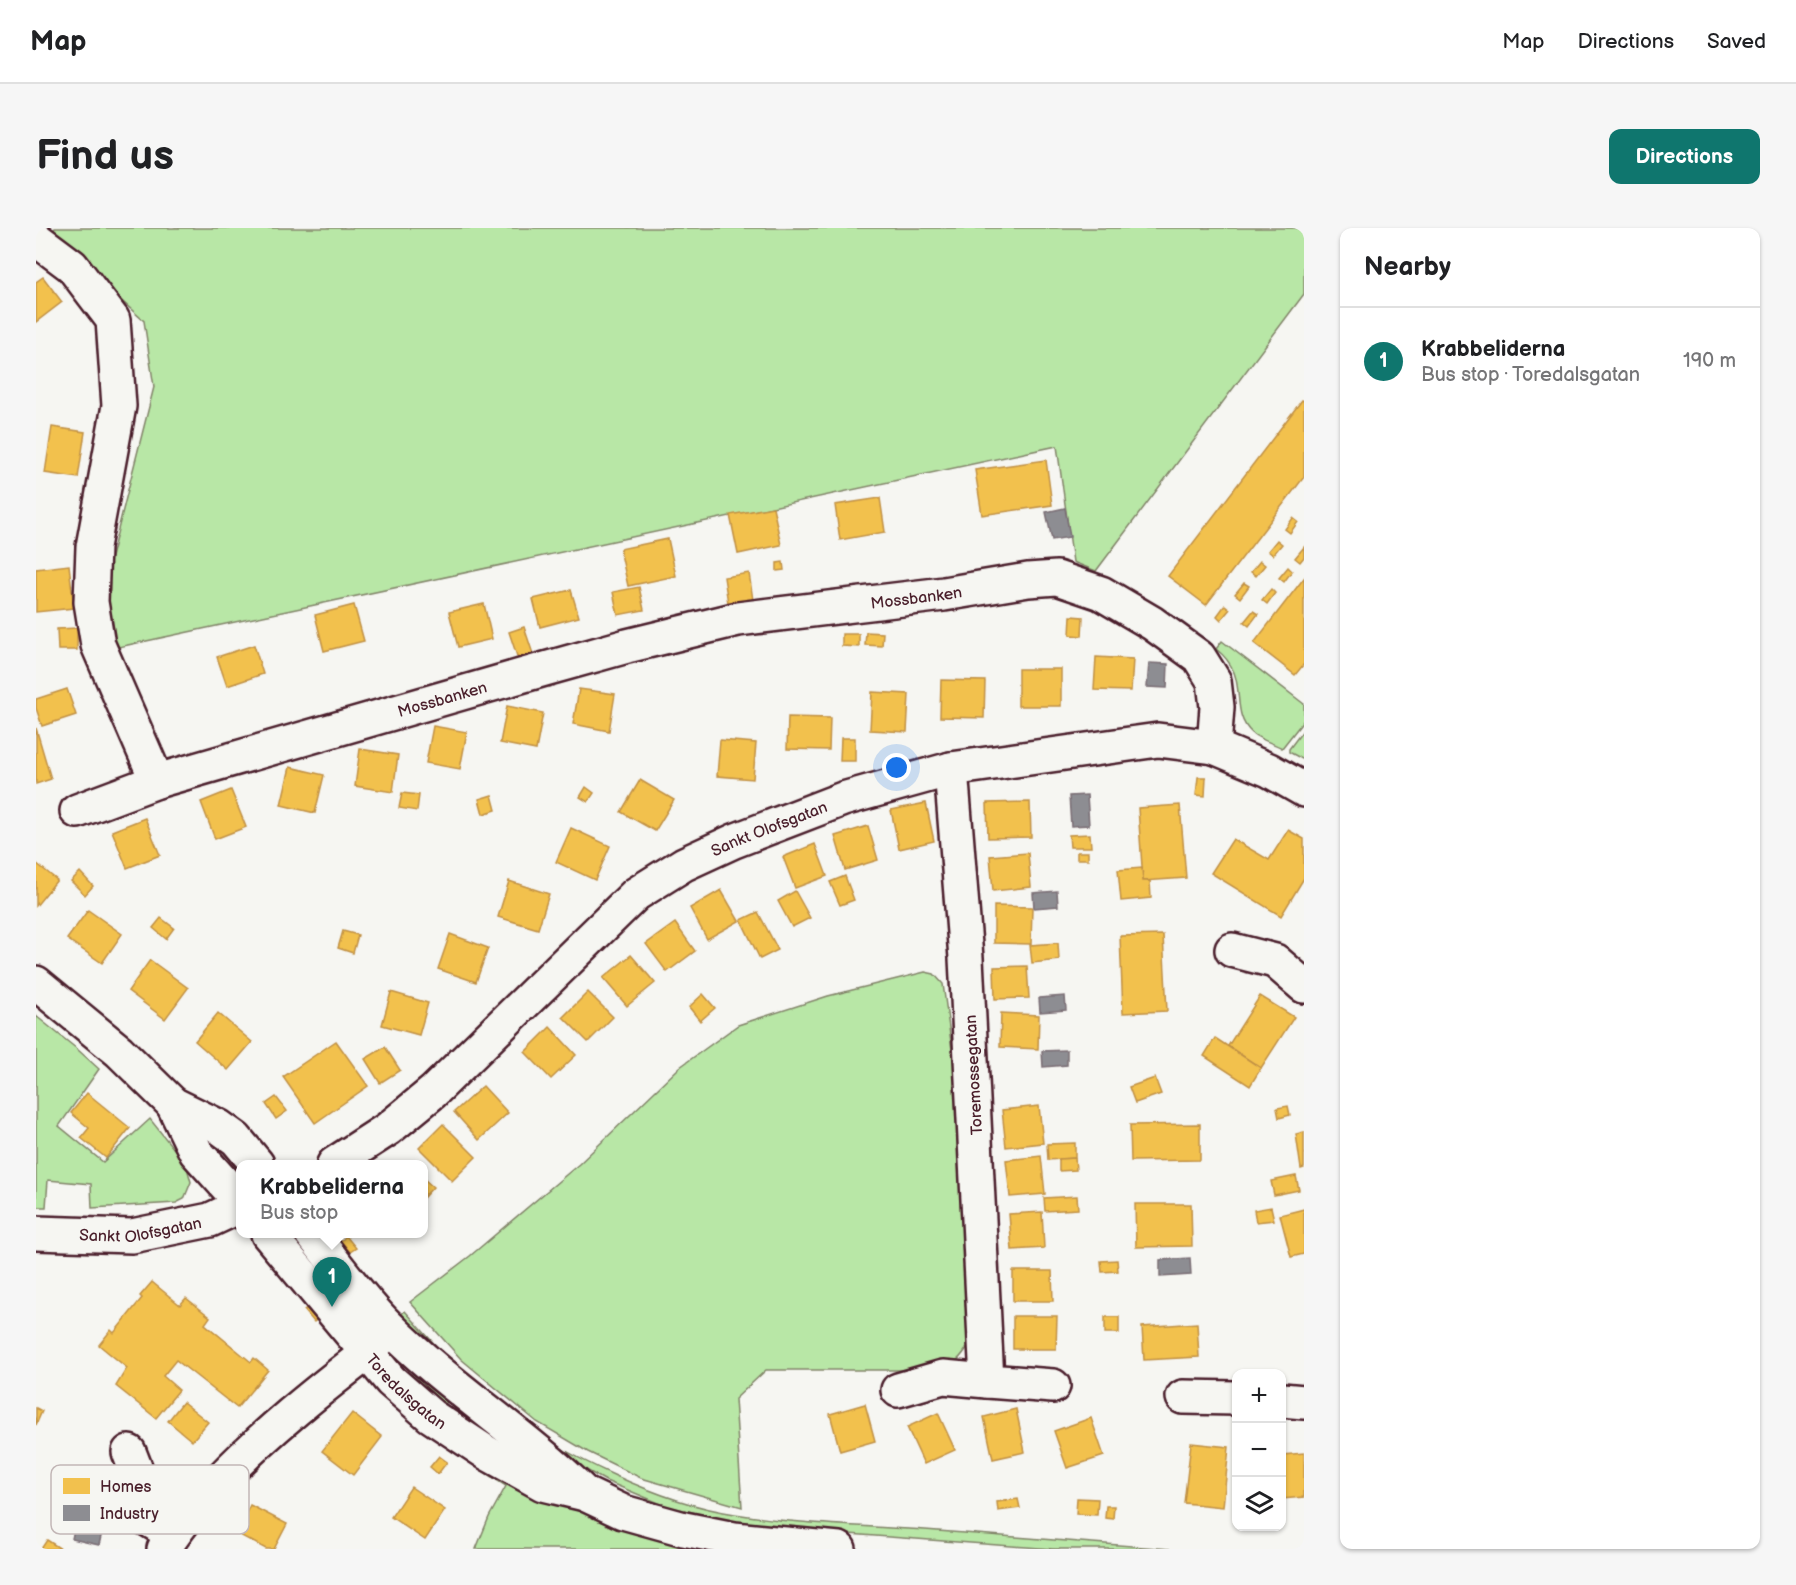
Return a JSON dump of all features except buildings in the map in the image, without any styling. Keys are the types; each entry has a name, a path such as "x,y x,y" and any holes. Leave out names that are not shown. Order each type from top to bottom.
{"street":[{"path":"36,239 72,266 113,320 118,406 93,547 91,602 98,645 158,781"},
{"name":"Mossbanken","path":"76,811 158,781 566,663 738,619 1057,578 1101,593 1152,623 1199,657 1214,681 1217,707 1214,747"},
{"name":"Sankt Olofsgatan","path":"340,1160 390,1127 433,1092 636,894 684,864 734,840 843,799 951,769 1158,740 1214,747 1269,770 1304,790"},
{"name":"Toremossegatan","path":"951,769 966,958 987,1381"},
{"path":"1232,950 1275,961 1304,986"},
{"path":"36,983 119,1051 173,1104 218,1126 236,1139 254,1160"},
{"path":"173,1104 196,1152 236,1197"},
{"name":"Sankt Olofsgatan","path":"36,1233 132,1236 210,1220 236,1208"},
{"name":"Toredalsgatan","path":"272,1238 332,1307 391,1381 431,1416 486,1453 543,1484 585,1494 623,1512 700,1533 734,1539 839,1549"},
{"name":"Toredalsgatan","path":"316,1238 388,1327 454,1385 555,1465 585,1494"},
{"path":"234,1465 251,1447 367,1353 388,1327"},
{"path":"898,1390 943,1377 1053,1386"},
{"path":"1184,1397 1232,1398"},
{"path":"1286,1400 1304,1402"},
{"path":"129,1452 134,1465"}],"green space":[{"path":"55,228 1304,228 1304,294 1096,571 1073,562 1057,446 109,649 107,573 154,387 144,321 49,236"},
{"path":"1222,641 1304,704 1304,720 1282,748 1255,735 1245,724 1233,671 1227,660 1216,649"},
{"path":"1304,729 1304,760 1289,752 1289,749"},
{"path":"925,972 934,974 943,984 959,1101 970,1343 956,1361 937,1370 766,1370 735,1399 742,1507 641,1478 588,1452 537,1422 461,1359 410,1302 470,1256 579,1164 680,1067 738,1025 828,996"},
{"path":"36,1016 99,1069 59,1126 103,1162 150,1119 186,1164 191,1182 184,1199 176,1203 92,1208 91,1184 48,1180 46,1207 36,1207"},
{"path":"405,1311 477,1388 528,1428 555,1445 614,1475 676,1500 735,1514 782,1520 1170,1549 1054,1549 794,1530 744,1524 666,1506 606,1481 556,1453 501,1412 413,1339 394,1320"},
{"path":"414,1371 448,1401 443,1406 408,1380"},
{"path":"481,1464 728,1549 476,1549 489,1517 506,1486 481,1470"}],"place":[{"name":"Krabbeliderna","path":"332,1307"}]}
